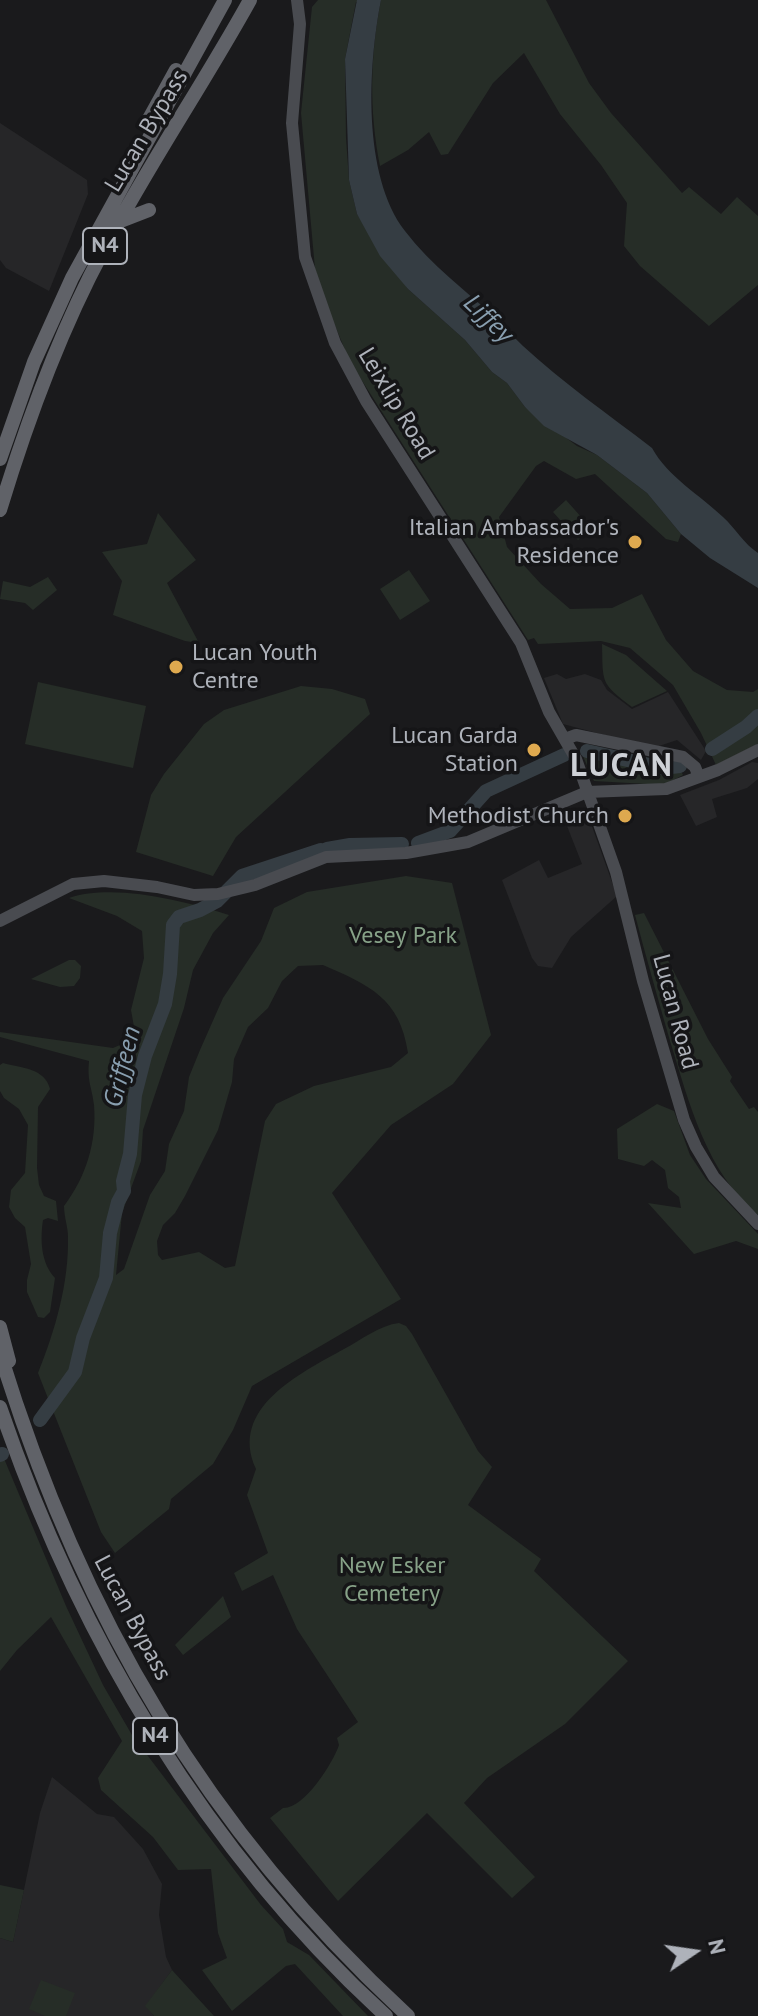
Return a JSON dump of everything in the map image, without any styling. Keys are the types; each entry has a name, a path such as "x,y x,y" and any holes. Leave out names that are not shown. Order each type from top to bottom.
{"highway":[{"path":"94,234 118,178 162,93 218,0"},
{"name":"Lucan Bypass","path":"0,459 52,320 94,234 225,0"},
{"name":"Lucan Bypass","path":"0,510 49,367 84,287 118,222 250,0"},
{"path":"118,222 149,210"},
{"path":"0,1327 14,1377 23,1428"},
{"name":"Lucan Bypass","path":"0,1353 23,1428 62,1529 92,1594 133,1670 185,1756 291,1896 408,2016"},
{"name":"Lucan Bypass","path":"0,1407 31,1493 68,1578 98,1639 147,1723 203,1807 280,1905 386,2016"}],"main road":[{"name":"Leixlip Road","path":"297,0 300,24 292,123 305,257 311,281 350,376 516,635 587,792"},
{"path":"565,739 576,735 683,757 695,767 699,777"},
{"path":"0,921 61,888 87,881 157,887 194,895 229,892 326,857 406,853 468,842 587,792 666,789 758,750"},
{"name":"Lucan Road","path":"587,792 616,872 651,1009 684,1120 714,1177 758,1224"}],"shaded area":[{"path":"0,123 87,180 88,194 49,291 6,268 0,260"},
{"path":"557,674 566,679 585,674 601,680 607,690 632,709 668,692 706,751 701,760 677,740 653,748 563,724 544,678"},
{"path":"752,762 758,763 758,779 747,788 712,799 717,817 696,826 680,795 719,780"},
{"path":"589,818 617,896 571,937 552,968 538,966 532,958 502,880 539,860 548,878 582,864 567,826"},
{"path":"52,1777 97,1814 114,1817 143,1849 162,1884 159,1915 166,1957 172,1970 146,2006 154,2016 0,2016 0,1938 13,1942 40,1813"}],"green space":[{"path":"318,0 377,0 356,2 345,59 349,180 357,214 408,289 465,340 492,372 507,383 525,407 647,493 681,534 678,542 666,539 595,474 576,479 544,461 536,466 499,517 507,547 541,584 570,609 612,608 642,594 666,640 693,671 727,690 753,692 758,689 758,744 716,765 673,685 630,648 601,641 538,644 534,638 528,640 350,362 315,269 301,113 312,7"},
{"path":"381,0 546,0 589,83 611,113 682,193 689,187 721,214 737,197 758,216 758,285 709,326 640,266 624,246 627,203 560,114 524,53 493,83 448,154 441,155 429,132 408,150 380,166 372,83"},
{"path":"566,500 591,528 578,540 553,512"},
{"path":"158,513 196,560 167,583 199,643 185,641 113,615 122,581 102,552 147,544"},
{"path":"409,570 430,601 400,620 380,589"},
{"path":"48,577 57,590 33,610 25,603 0,599 3,581 30,587"},
{"path":"602,644 626,655 667,691 632,707 614,693 605,681"},
{"path":"38,682 146,706 133,768 25,744"},
{"path":"301,686 332,689 365,699 370,714 236,837 213,876 136,852 151,795 204,724 224,710"},
{"path":"582,754 663,771 680,769 683,775 664,785 594,781"},
{"name":"Vesey Park","path":"406,876 452,883 491,1035 453,1084 391,1125 332,1193 401,1299 252,1386 233,1430 213,1464 171,1499 169,1509 115,1553 101,1532 38,1373 63,1289 68,1254 64,1206 84,1171 92,1146 94,1105 89,1061 0,1037 0,1032 113,1048 136,1038 131,1010 144,958 142,931 117,916 69,898 107,892 128,893 191,904 229,915 213,933 193,970 184,1008 143,1130 141,1161 122,1213 116,1275 124,1269 150,1195 165,1171 169,1144 184,1111 189,1077 223,998 261,941 274,908 307,892","holes":["323,965 368,987 390,1006 404,1034 408,1053 391,1067 314,1086 276,1104 265,1121 235,1266 225,1268 199,1252 162,1260 158,1255 157,1241 163,1225 185,1196 218,1130 232,1082 234,1059 248,1027 268,1008 282,981 298,966"]},
{"path":"644,913 708,1039 732,1077 730,1081 749,1109 754,1107 758,1112 758,1215 725,1178 692,1112 635,915"},
{"path":"75,960 81,966 80,978 74,986 60,987 31,979"},
{"path":"3,1063 38,1073 50,1089 38,1107 39,1185 44,1196 56,1201 58,1221 43,1220 43,1251 55,1278 50,1312 44,1318 38,1317 27,1292 31,1264 25,1227 9,1207 11,1190 25,1173 28,1125 19,1109 0,1091 0,1065"},
{"path":"657,1104 674,1111 690,1155 706,1179 758,1234 758,1249 736,1241 694,1254 648,1203 681,1208 679,1197 668,1188 665,1170 652,1160 644,1166 618,1159 617,1129"},
{"name":"New Esker Cemetery","path":"399,1323 412,1334 478,1451 492,1467 468,1505 541,1559 534,1571 628,1661 565,1724 487,1778 464,1803 535,1877 512,1898 427,1813 338,1901 270,1818 308,1793 336,1753 339,1745 337,1738 358,1722 297,1629 273,1575 242,1591 234,1573 268,1553 247,1495 256,1469 250,1447 252,1428 260,1411 290,1381 371,1333"},
{"path":"0,1449 66,1606 103,1685 132,1735 261,1905 283,1929 287,1942 309,1955 368,2016 343,2016 295,1964 286,1966 232,2011 202,1970 227,1958 218,1933 211,1869 178,1870 153,1837 101,1790 98,1778 122,1741 51,1617 0,1671"},
{"path":"223,1596 231,1617 183,1655 175,1645"},
{"path":"0,1885 24,1890 13,1942 0,1938"},
{"path":"172,1970 214,2016 154,2016 145,2006"},
{"path":"41,1980 75,1993 66,2016 45,2016 29,2009"}],"water":[{"name":"Liffey","path":"357,0 381,0 373,56 375,151 391,208 405,231 437,266 523,346 652,448 675,477 727,521 758,553 758,588 710,558 681,534 647,493 597,455 544,426 507,383 408,289 380,256 357,214 349,180 345,59"}],"waterway":[{"name":"Griffeen","path":"712,749 758,716"},
{"name":"Griffeen","path":"587,751 663,768 680,766"},
{"name":"Griffeen","path":"418,843 450,831 486,791 564,755"},
{"name":"Griffeen","path":"327,849 350,845 402,844"},
{"name":"Griffeen","path":"40,1420 75,1372 83,1338 106,1278 110,1233 124,1191 123,1181 130,1154 135,1095 145,1056 165,1004 173,925 179,917 217,901 242,876 321,850"}],"place":[{"name":"Italian Ambassador's Residence","path":"635,542"},
{"name":"Lucan Youth Centre","path":"176,667"},
{"name":"Lucan Garda Station","path":"534,750"},
{"name":"Methodist Church","path":"625,816"}],"district":[{"name":"LUCAN","path":"622,767"}]}
